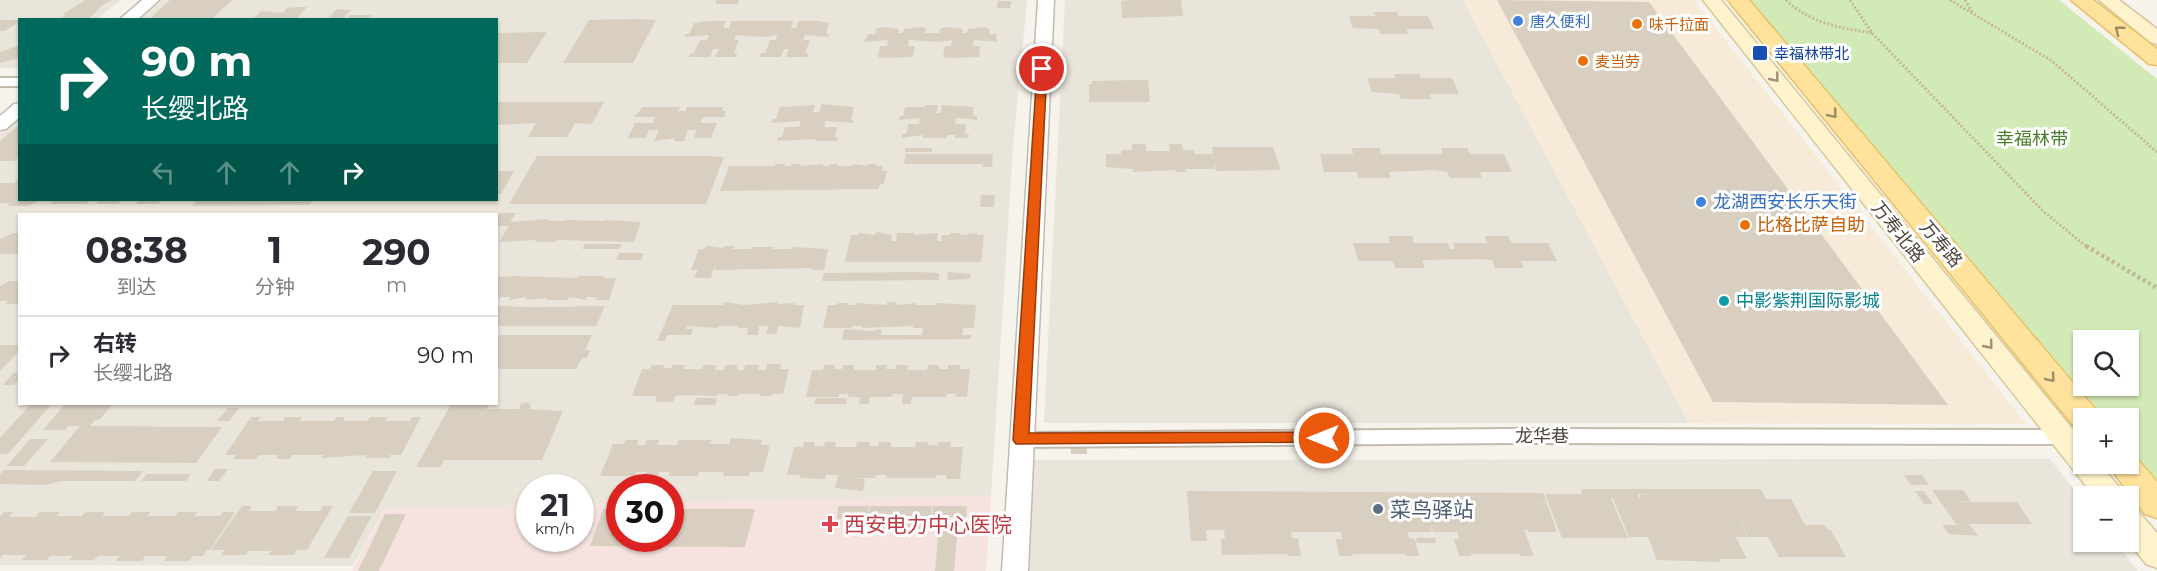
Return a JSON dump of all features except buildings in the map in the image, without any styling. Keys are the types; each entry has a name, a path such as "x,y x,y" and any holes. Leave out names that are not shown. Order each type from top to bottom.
{"main road":[{"name":"万寿北路","path":"1712,0 2073,450"},
{"name":"万寿路","path":"1738,0 2077,408"},
{"path":"2081,0 2157,59"},
{"path":"2108,0 2157,38"},
{"path":"1929,271 2025,346"},
{"name":"万寿北路","path":"2093,474 2102,486"},
{"path":"2131,474 2157,505"},
{"path":"2139,533 2157,555"}],"street":[{"path":"113,18 135,0"},
{"path":"130,18 152,0"},
{"path":"1015,571 1046,0"},
{"path":"0,82 18,82"},
{"path":"0,111 18,97"},
{"path":"0,125 18,110"},
{"name":"龙华巷","path":"1021,440 1499,436 2062,437"}],"path":[{"path":"1786,0 1795,10 1812,20 1872,33"},
{"path":"1850,0 1872,33 2043,211 2088,248 2157,288"},
{"path":"1950,0 2052,61 2157,152"},
{"path":"1965,0 1973,13"}],"shaded area":[{"path":"0,0 121,0 98,18 18,18 18,68 0,68"},
{"path":"159,0 1027,0 1013,146 991,496 684,503 684,474 606,474 606,504 594,505 594,474 516,474 516,506 384,509 353,566 0,565 0,134 18,118 18,201 498,201 498,18 137,18"},
{"path":"1065,0 1463,0 1689,423 1044,423"},
{"name":"龙湖西安长乐天街","path":"1463,0 1694,0 2026,424 1689,423"},
{"path":"2050,459 2073,488 2073,552 2123,552 2138,571 1029,571 1033,460"},
{"name":"西安电力中心医院","path":"991,496 986,571 352,571 384,509 516,506 516,552 594,552 594,505 606,504 606,552 684,552 684,503"}],"green space":[{"name":"幸福林带","path":"1750,0 2059,0 2157,79 2157,480 2139,459 2139,408 2097,408 2086,396 2139,396 2139,330 2073,330 2073,380"}],"place":[{"name":"唐久便利","path":"1518,21"},
{"name":"味千拉面","path":"1637,24"},
{"name":"幸福林带北","path":"1760,53"},
{"name":"麦当劳","path":"1583,61"},
{"name":"龙湖西安长乐天街","path":"1701,202"},
{"name":"比格比萨自助","path":"1745,225"},
{"name":"中影紫荆国际影城","path":"1724,301"},
{"name":"菜鸟驿站","path":"1378,509"},
{"name":"西安电力中心医院","path":"830,524"}],"route":[{"path":"1042,69 1021,440 1324,438"}]}
